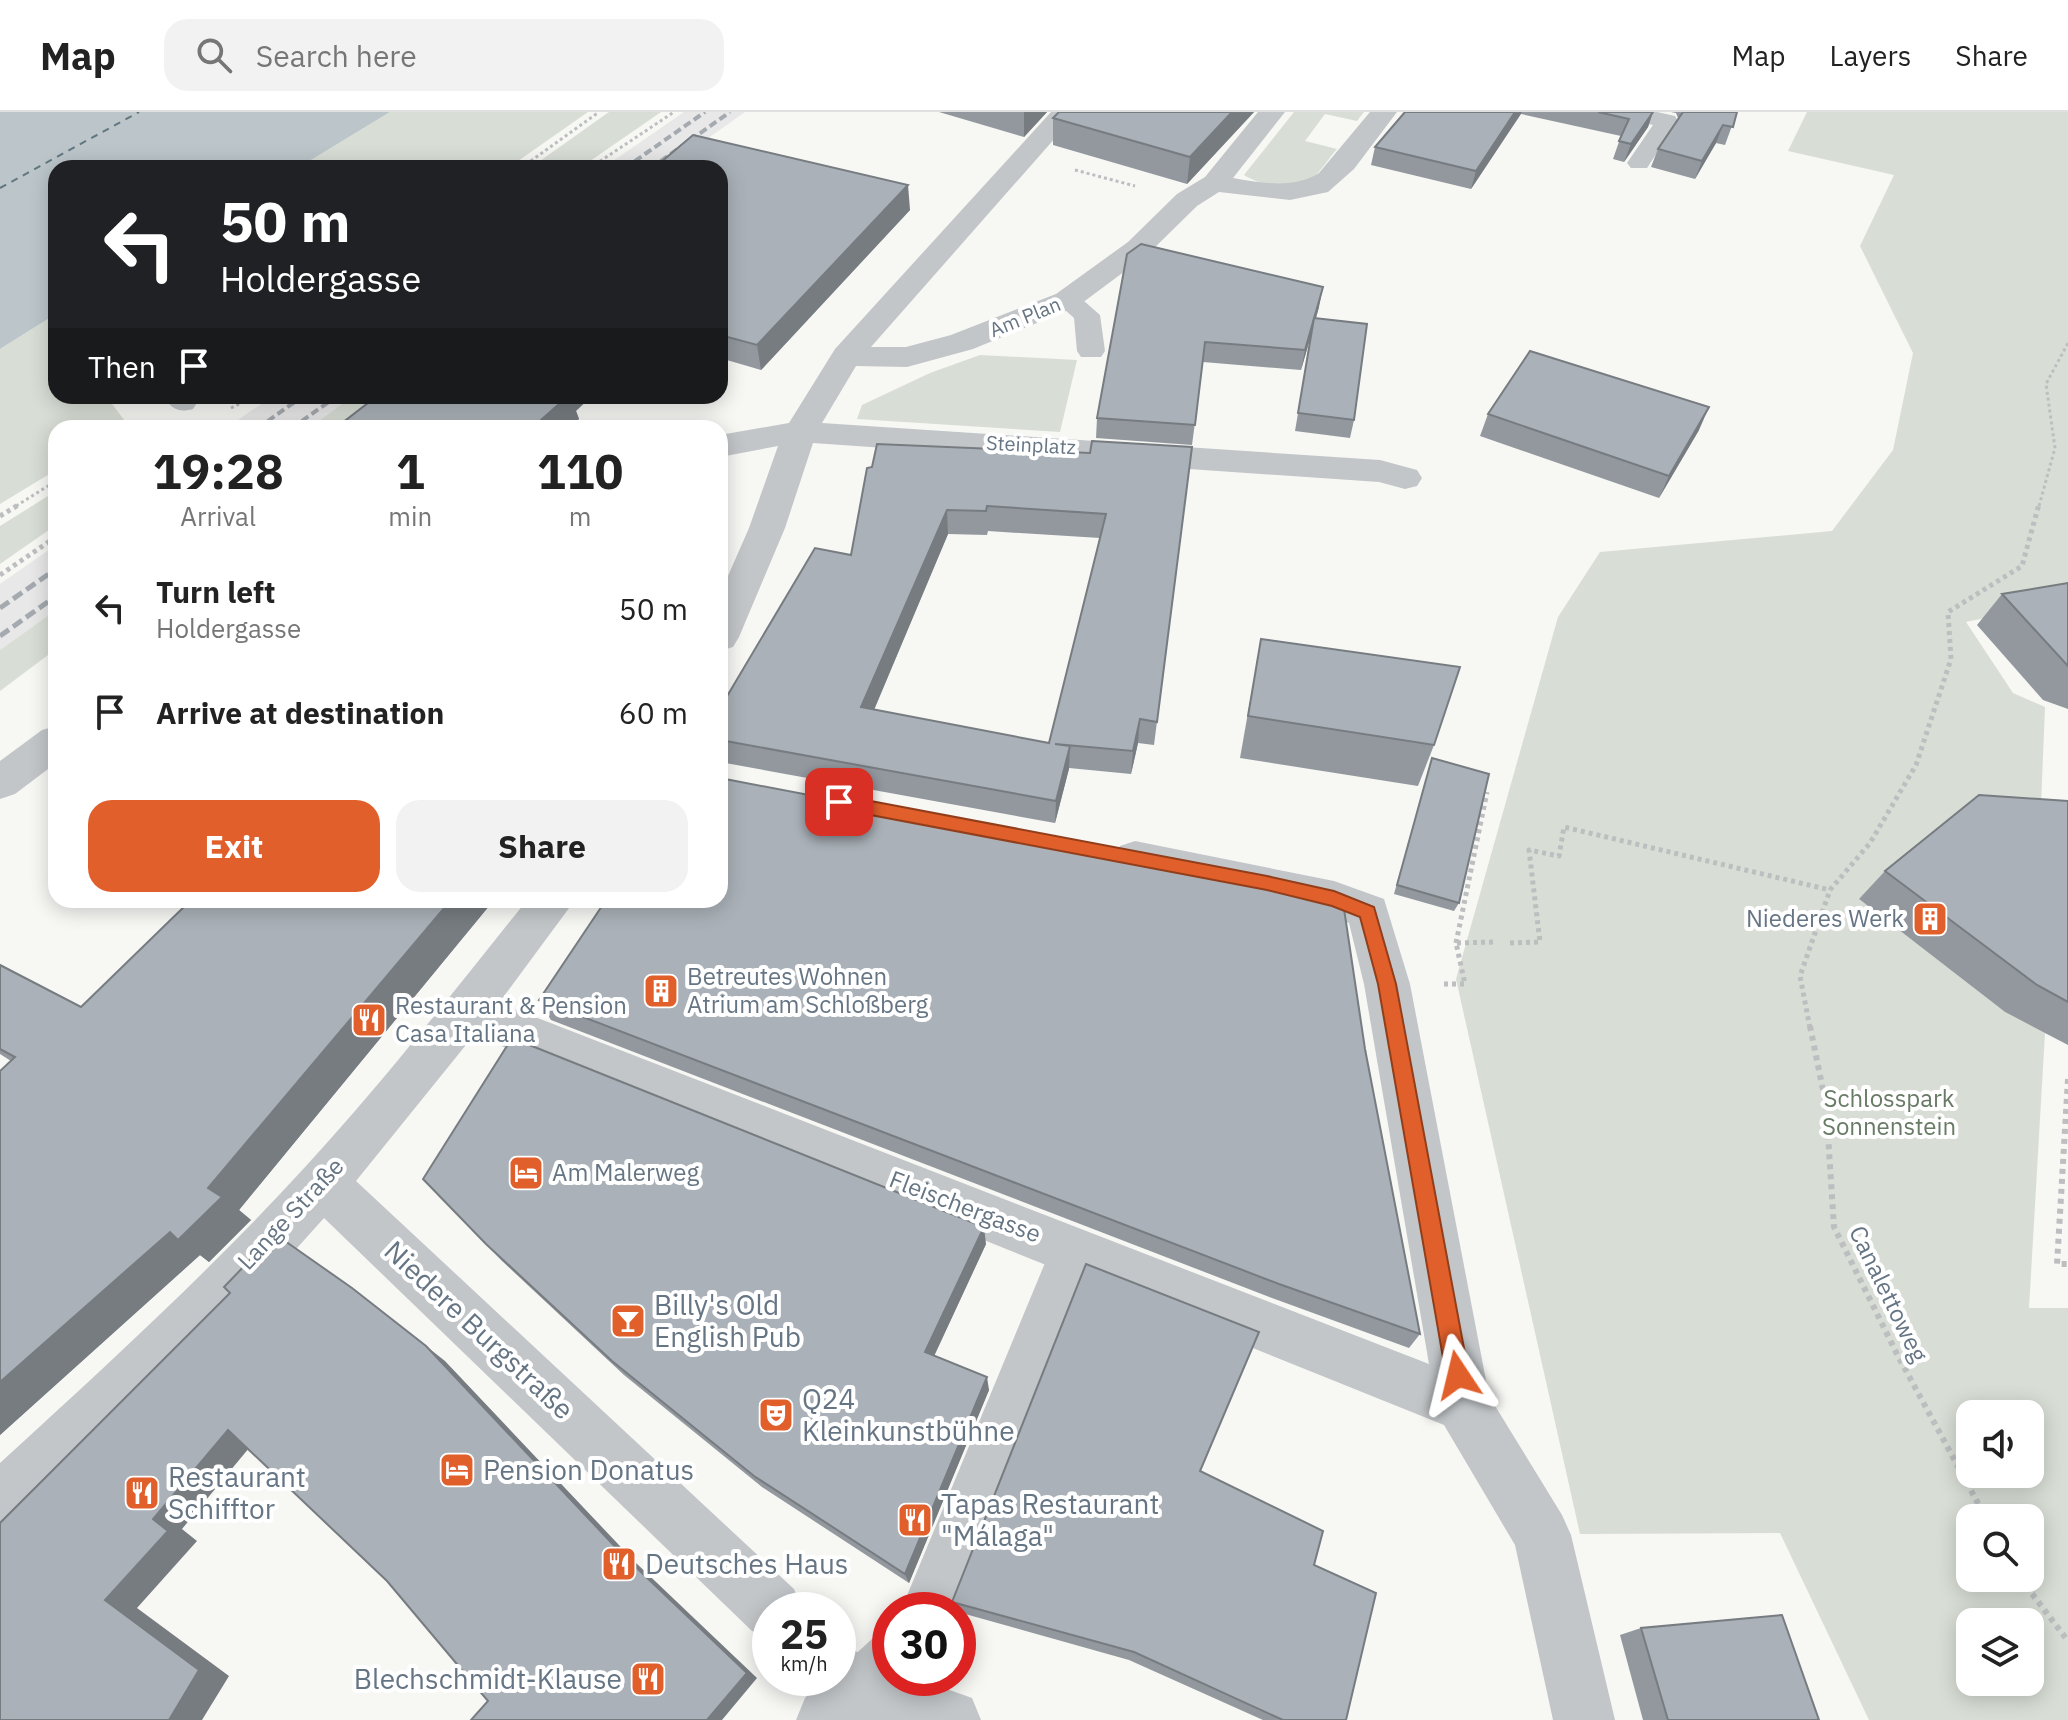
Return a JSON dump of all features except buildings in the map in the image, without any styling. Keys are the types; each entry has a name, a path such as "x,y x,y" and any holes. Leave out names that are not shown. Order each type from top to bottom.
{"street":[{"path":"728,618 767,528 800,432 846,356 1065,112"},
{"name":"Am Plan","path":"846,356 907,357 962,342 1067,300 1138,248 1187,200 1215,183 1272,112"},
{"path":"1215,183 1264,193 1296,191 1327,182 1384,112"},
{"name":"Steinplatz","path":"728,445 800,432 1053,446 1380,471 1405,478"},
{"path":"0,783 48,747"},
{"path":"1099,851 1280,886 1334,899 1368,912 1387,984 1463,1405 1542,1535 1584,1720"},
{"name":"Lange Straße","path":"0,1501 141,1370 323,1183 547,908"},
{"name":"Fleischergasse","path":"466,1011 1463,1405"},
{"name":"Niedere Burgstraße","path":"323,1183 754,1592"},
{"path":"856,1685 950,1720"}],"lane":[{"path":"1626,112 1667,121 1639,163"},
{"path":"1067,300 1087,315 1091,351"},
{"path":"934,1592 1073,1249"}],"path":[{"path":"532,160 599,112"},
{"path":"602,160 674,112"},
{"path":"1024,156 1187,200"},
{"name":"Canalettoweg","path":"1978,1504 1898,1356 1834,1227 1826,1105 1800,976 1830,890 1870,843 1916,765 1951,659 1948,612 2022,566 2055,448 2046,384 2068,343"},
{"path":"0,516 48,486"},
{"path":"0,575 48,542"},
{"path":"1456,984 1465,984 1456,943 1487,792"},
{"path":"1510,943 1540,942 1529,850 1559,856 1564,827 1643,843 1830,890"},
{"path":"1456,943 1495,942"},
{"path":"2068,1079 2057,1264 2068,1264"},
{"path":"2031,1592 2068,1641"}],"shaded area":[{"path":"0,112 390,112 311,160 48,160 48,319 0,349"},
{"path":"684,112 745,112 677,160 615,160"},
{"path":"261,404 342,404 320,420 238,420"},
{"path":"48,551 48,616 0,650 0,584"}],"green space":[{"path":"390,112 588,112 519,160 311,160"},
{"path":"609,112 661,112 592,160 541,160"},
{"path":"1294,112 1364,112 1357,121 1325,114 1305,141 1337,149 1315,176 1305,183 1278,186 1244,175"},
{"name":"Schlosspark Sonnenstein","path":"1807,112 2068,112 2068,605 2060,602 1966,622 2013,693 2045,707 2040,830 1859,899 2005,1012 2045,1033 2029,1308 2068,1308 2068,1720 1869,1720 1780,1533 1580,1534 1456,979 1558,617 1600,552 1832,531 1893,450 1913,353 1860,246 1894,175 1788,151"},
{"path":"48,319 48,404 112,404 124,420 48,420 48,475 0,504 0,349"},
{"path":"980,355 1077,360 1060,432 857,419 862,405 930,373"},
{"path":"342,404 387,404 366,420 320,420"},
{"path":"48,496 48,531 0,564 0,526"},
{"path":"48,616 48,655 0,691 0,650"}],"ferry route":[{"path":"51,160 139,112"},
{"path":"0,188 48,162"}],"railway":[{"path":"636,160 705,112"},
{"path":"662,160 730,112"},
{"path":"269,420 292,404"},
{"path":"303,420 326,404"},
{"path":"0,608 48,575"},
{"path":"0,636 48,602"}],"place":[{"name":"Niederes Werk","path":"1930,919"},
{"name":"Betreutes Wohnen Atrium am Schloßberg","path":"661,991"},
{"name":"Restaurant & Pension Casa Italiana","path":"369,1020"},
{"name":"Am Malerweg","path":"526,1173"},
{"name":"Billy's Old English Pub","path":"628,1321"},
{"name":"Q24 Kleinkunstbühne","path":"776,1415"},
{"name":"Pension Donatus","path":"457,1470"},
{"name":"Restaurant Schifftor","path":"142,1493"},
{"name":"Tapas Restaurant \"Málaga\"","path":"915,1520"},
{"name":"Deutsches Haus","path":"619,1564"},
{"name":"Blechschmidt-Klause","path":"648,1679"}],"route":[{"path":"839,802 1267,883 1334,899 1368,912 1387,984 1458,1375"}]}
